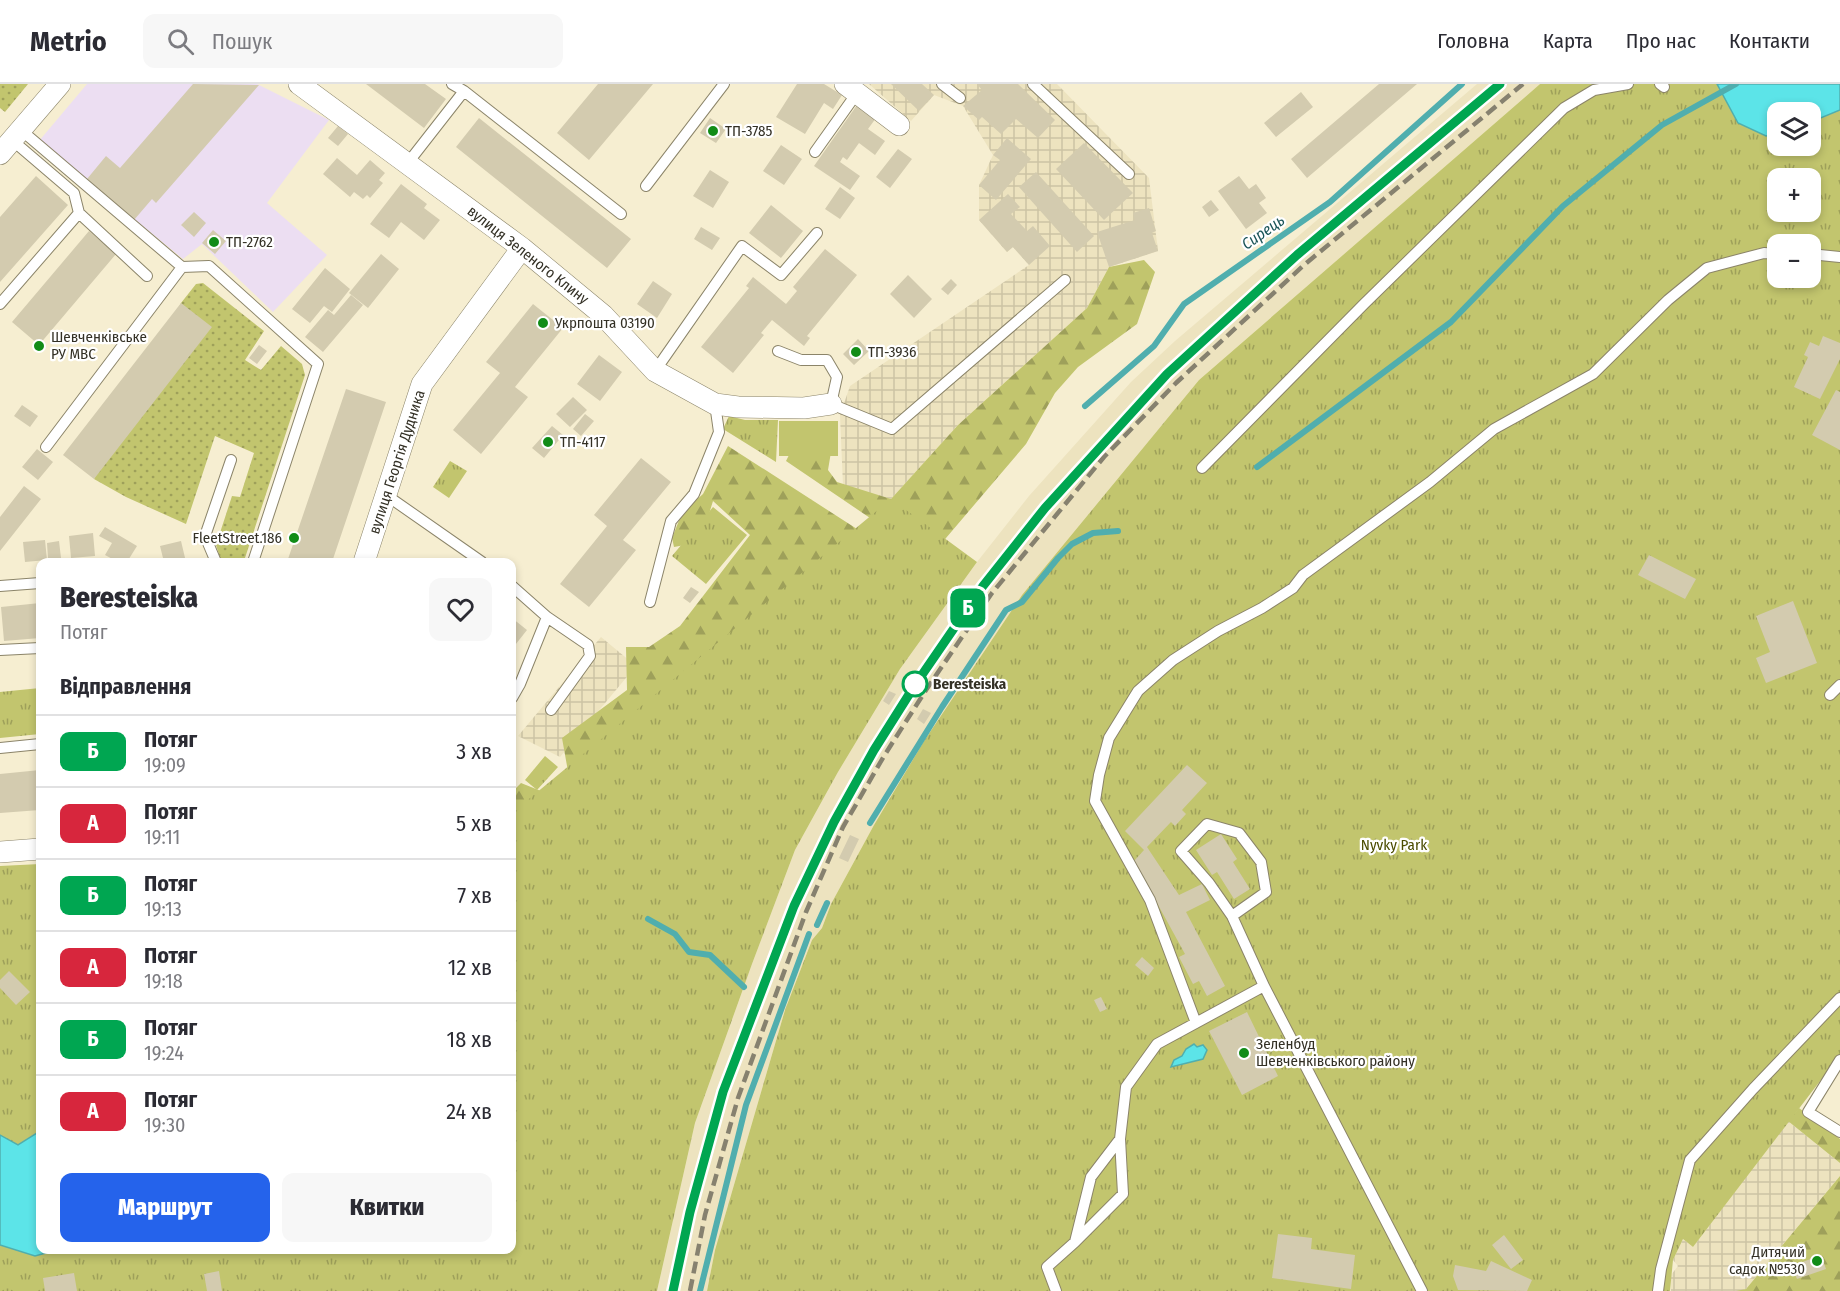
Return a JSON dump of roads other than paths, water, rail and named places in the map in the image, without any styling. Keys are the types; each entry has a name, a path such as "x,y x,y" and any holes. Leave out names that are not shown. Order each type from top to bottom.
{"street":[{"path":"11,141 60,84"},
{"name":"вулиця Зеленого Клину","path":"299,84 522,248 603,315 655,371 715,404 738,407 804,408 831,404"},
{"path":"851,88 899,124"},
{"name":"вулиця Георгія Дудника","path":"365,558 422,384 522,248"},
{"path":"0,852 36,849"}],"lane":[{"path":"452,84 621,214"},
{"path":"645,186 724,84"},
{"path":"942,84 960,98"},
{"path":"1033,84 1129,174"},
{"path":"1202,468 1364,304 1564,108 1594,90 1628,84"},
{"path":"815,152 851,88"},
{"path":"407,164 464,92"},
{"path":"11,141 74,193 79,213 147,276"},
{"path":"11,141 182,267 209,266 318,364 254,558"},
{"path":"0,304 79,213"},
{"path":"655,371 742,246 781,275 816,233"},
{"path":"1196,1023 1150,900 1095,801 1108,738 1138,691 1182,654 1293,588 1303,574 1430,482 1494,429 1593,374 1668,300 1707,268 1767,253"},
{"path":"1821,255 1840,257"},
{"path":"46,447 182,267"},
{"path":"778,351 801,360 827,360 837,377 831,404 892,429 1065,280"},
{"path":"650,602 671,521 694,494 719,432 715,404"},
{"path":"214,558 205,536 231,460"},
{"path":"386,495 476,558"},
{"path":"0,586 36,583"},
{"path":"516,590 547,617 588,645 590,656 551,710"},
{"path":"516,691 547,617"},
{"path":"0,650 36,648"},
{"path":"1830,695 1840,685"},
{"path":"0,748 36,744"},
{"path":"1232,916 1266,892 1261,862 1239,833 1207,824 1181,851 1209,883 1232,916 1264,986 1422,1291"},
{"path":"1056,1291 1047,1267 1123,1194 1120,1139 1126,1087 1157,1044 1264,986"},
{"path":"1658,1291 1660,1269 1690,1161 1753,1089 1840,999"},
{"path":"1840,1060 1808,1112 1840,1132"},
{"path":"1075,1242 1091,1177 1120,1139"}],"water":[{"path":"1717,84 1840,84 1840,110 1821,118 1821,102 1767,102 1767,136 1738,123"},
{"path":"1194,1044 1197,1047 1203,1045 1207,1050 1203,1059 1171,1067 1174,1060 1182,1056 1186,1049"},
{"path":"36,1134 36,1254 42,1254 35,1256 0,1245 0,1135 18,1145"}],"waterway":[{"name":"Сирець","path":"1085,406 1154,346 1184,304 1330,202 1462,84"},
{"path":"1257,467 1451,322 1563,206 1662,125 1736,84"},
{"path":"870,823 1006,610 1022,602 1072,544 1093,533 1118,531"},
{"path":"817,925 827,903"},
{"path":"648,919 675,934 689,952 710,955 744,987"},
{"path":"700,1291 746,1105 809,934"}],"railway":[{"path":"673,1291 690,1212 723,1092 794,906 834,822 874,750 915,685 983,586 1045,508 1167,374 1297,255 1500,84"},
{"path":"690,1291 705,1215 738,1098 806,912 843,827 884,756 992,593 1104,457 1176,383 1304,265 1523,84"}],"train":[{"name":"Б","path":"673,1291 690,1212 723,1092 794,906 834,822 874,750 915,685 983,586 1045,508 1167,374 1297,255 1500,84"}],"place":[{"name":"ТП-3785","path":"713,131"},
{"name":"ТП-2762","path":"214,242"},
{"name":"Укрпошта 03190","path":"543,323"},
{"name":"Шевченківське РУ МВС","path":"39,346"},
{"name":"ТП-3936","path":"856,352"},
{"name":"ТП-4117","path":"548,442"},
{"name":"FleetStreet.186","path":"294,538"},
{"name":"Beresteiska","path":"915,684"},
{"name":"Зеленбуд Шевченківського району","path":"1244,1053"},
{"name":"Дитячий садок №530","path":"1817,1261"}],"park label":[{"name":"Nyvky Park","path":"1394,845"}]}
